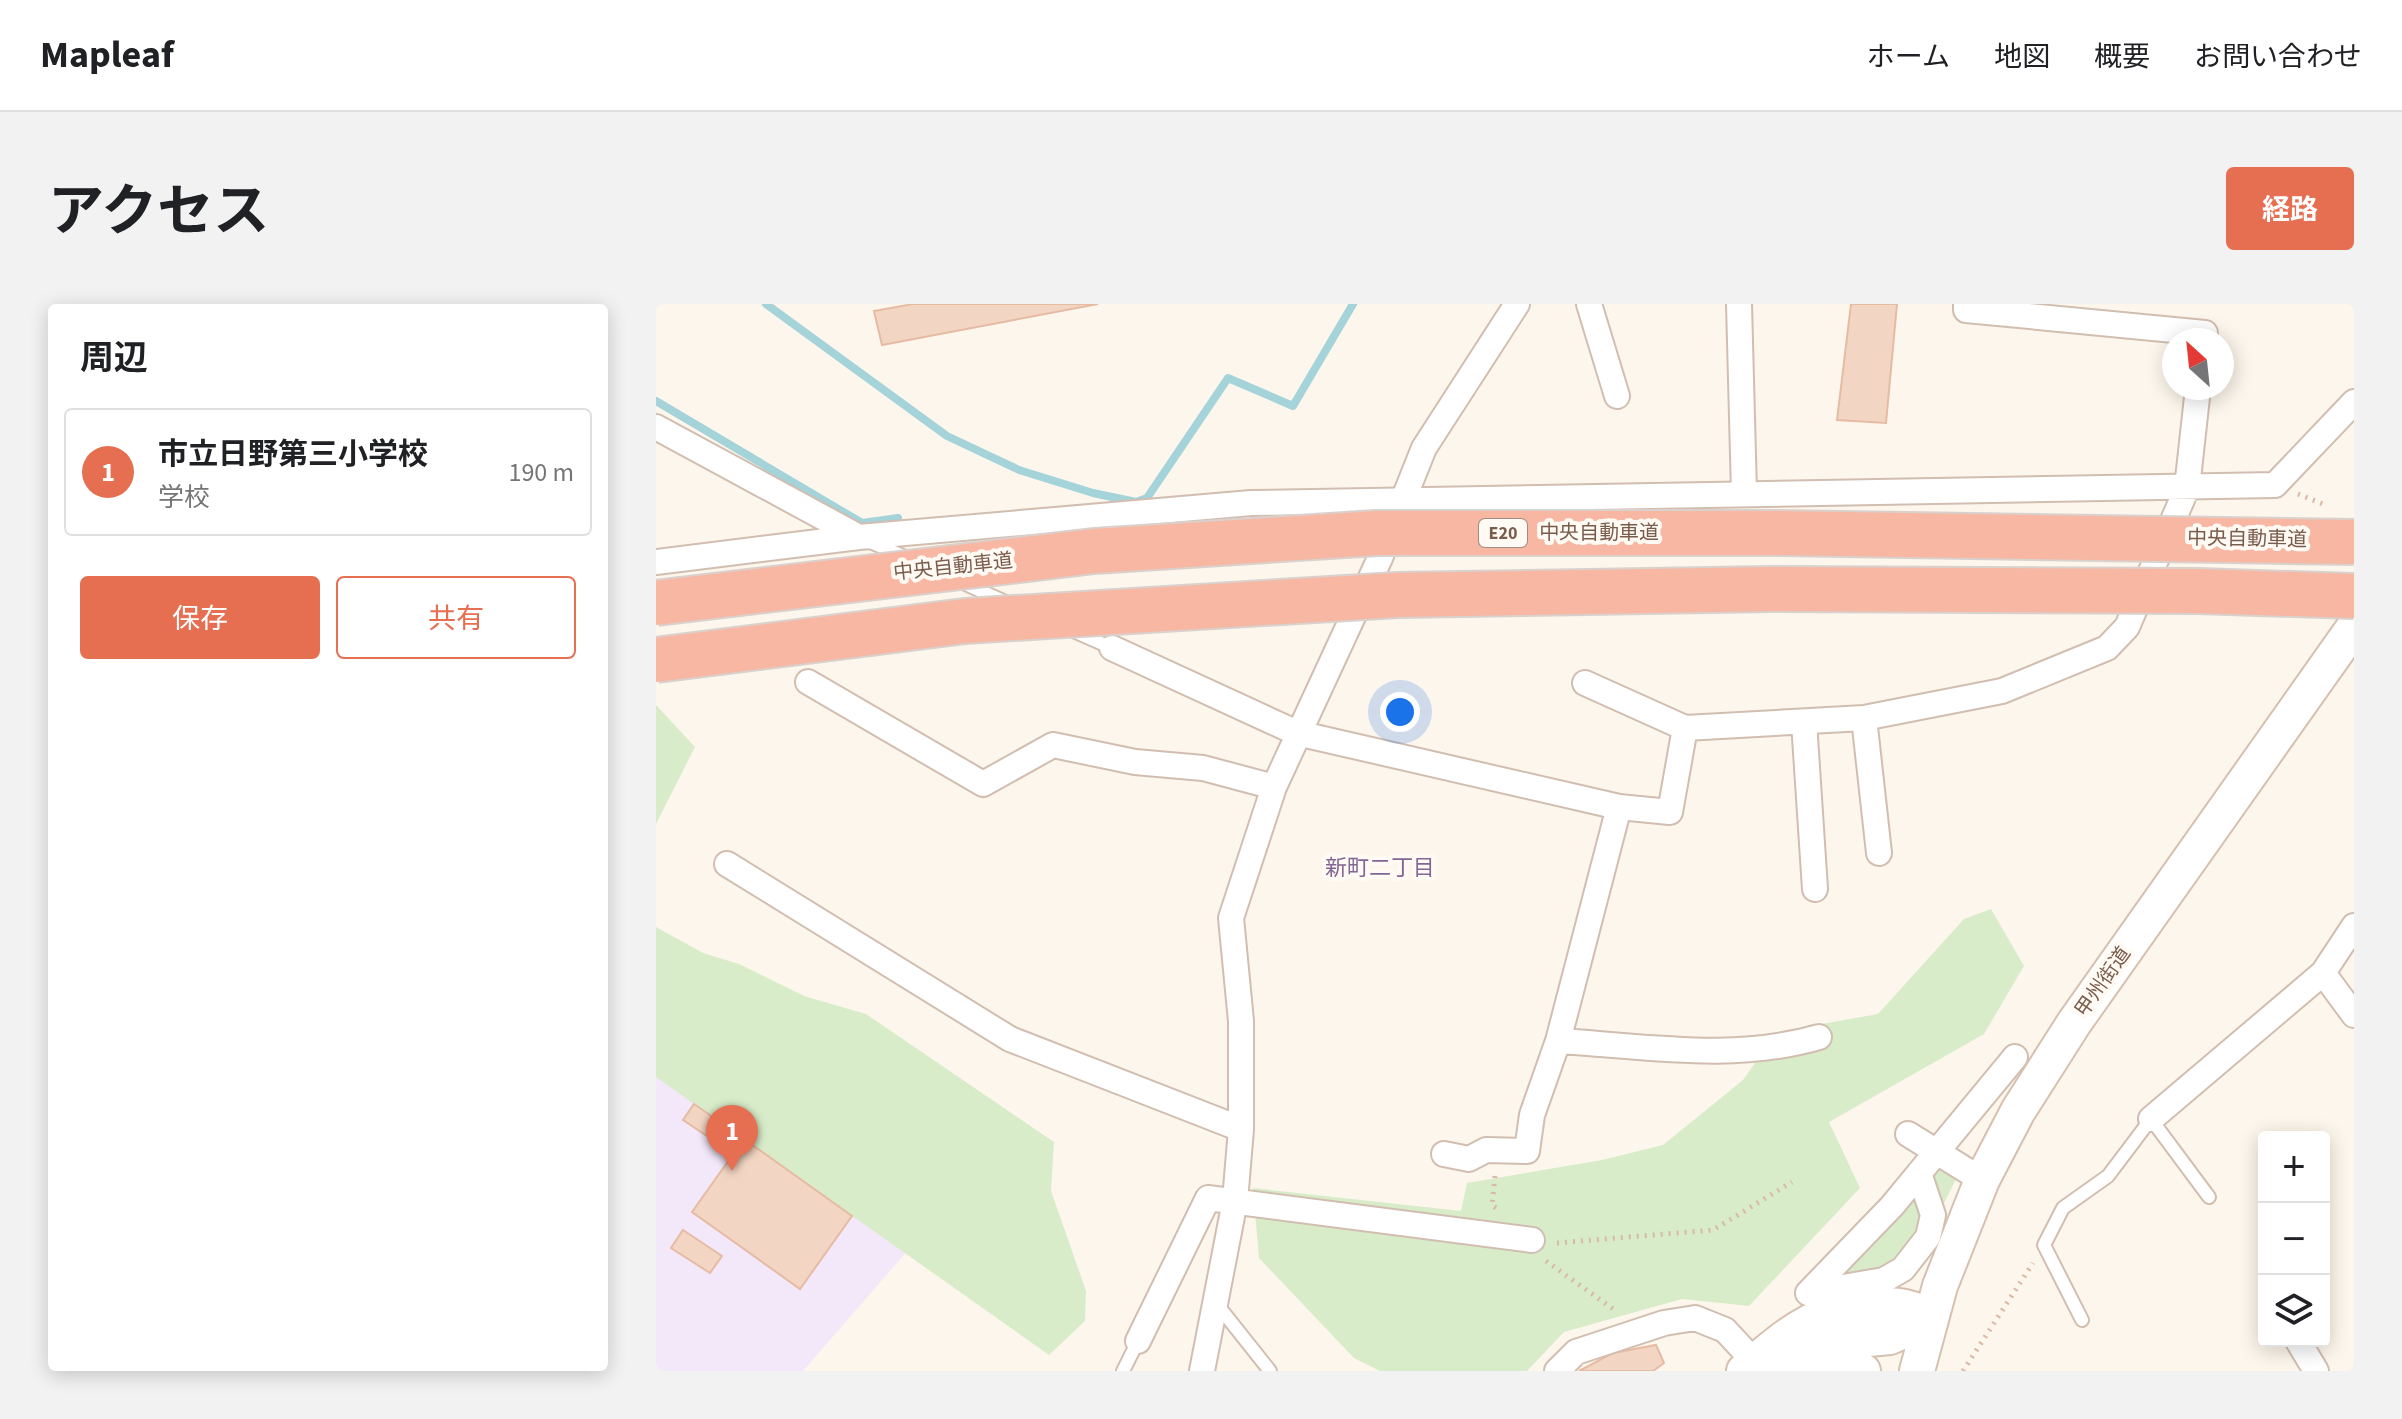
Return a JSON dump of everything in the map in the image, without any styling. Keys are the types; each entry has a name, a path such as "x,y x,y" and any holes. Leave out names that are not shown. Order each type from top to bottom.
{"highway":[{"name":"中央自動車道","path":"656,603 1094,551 1377,533 1772,533 2354,542"},
{"path":"656,660 965,621 1397,595 1787,589 2197,591 2354,596"}],"main road":[{"name":"甲州街道","path":"1917,1371 1930,1319 1982,1180 2018,1111 2074,1023 2354,627"},
{"path":"1762,1369 1836,1342 1890,1337 1930,1319"},
{"path":"1794,1371 1831,1362 1863,1371"}],"street":[{"path":"1202,1371 1235,1201 1241,1129 1241,1021 1231,918 1274,787 1380,558 1424,448 1517,304"},
{"path":"1589,304 1617,396"},
{"path":"1739,304 1744,493"},
{"path":"1966,304 1966,310 2162,329"},
{"path":"1585,683 1685,728 1864,718 2002,691 2107,648 2127,627 2187,488 2197,400"},
{"path":"656,562 859,537 1251,503 1400,503 1744,493 2275,485 2354,402"},
{"path":"656,427 859,537"},
{"path":"1112,648 1297,733 1619,807 1670,812 1685,728"},
{"path":"808,682 983,784 1053,745 1135,762 1203,768 1274,787"},
{"path":"1864,718 1879,853"},
{"path":"1804,722 1815,889"},
{"path":"1444,1154 1469,1159 1486,1150 1527,1151 1532,1115 1558,1041 1619,807"},
{"path":"727,864 1010,1039 1241,1129"},
{"path":"2151,1119 2323,973 2354,926"},
{"path":"2323,973 2354,1015"},
{"path":"1558,1041 1739,1052 1788,1046 1819,1037"},
{"path":"1919,1173 1933,1215 1928,1237 1903,1269 1884,1280 1808,1293 1892,1206 1936,1151 2015,1057"},
{"path":"1908,1134 1982,1180"},
{"path":"1138,1341 1208,1198 1532,1240"},
{"path":"1557,1371 1576,1352 1643,1330 1695,1318 1725,1330 1762,1369"},
{"path":"2302,1347 2316,1371"}],"lane":[{"path":"859,537 1112,648"},
{"path":"2082,1320 2044,1245 2063,1208 2108,1176 2151,1119 2209,1197"},
{"path":"1214,1300 1270,1371"},
{"path":"1123,1371 1138,1341"}],"path":[{"path":"2275,485 2328,506"},
{"path":"1498,1151 1492,1205 1532,1240 1544,1260 1643,1330"},
{"path":"1532,1240 1554,1244 1713,1230 1742,1216 1792,1182"},
{"path":"1963,1371 2044,1245"}],"shaded area":[{"path":"656,1064 909,1249 803,1371 656,1371"}],"green space":[{"path":"656,705 695,747 656,824"},
{"path":"1991,909 2024,966 1984,1034 1829,1122 1860,1188 1749,1306 1682,1299 1564,1332 1527,1371 1380,1371 1354,1358 1259,1258 1253,1188 1461,1211 1467,1183 1602,1160 1663,1145 1743,1080 1777,1032 1878,1014 1964,919"},
{"path":"656,927 703,953 739,964 804,996 866,1014 1054,1142 1051,1191 1086,1291 1085,1321 1049,1355 656,1077"},
{"path":"1940,1162 1957,1177 1943,1205 1928,1175"},
{"path":"1917,1188 1924,1213 1912,1246 1881,1272 1836,1279"}],"building":[{"path":"913,304 1098,304 882,345 874,311"},
{"path":"1851,304 1897,304 1886,423 1837,420"},
{"path":"694,1104 723,1124 713,1140 683,1120"},
{"path":"744,1139 852,1216 800,1289 692,1212"},
{"path":"683,1230 722,1256 710,1273 671,1248"},
{"path":"1656,1345 1664,1363 1653,1371 1579,1371 1613,1353"}],"waterway":[{"path":"766,304 947,436 1019,470 1093,493 1136,502 1147,498 1228,378 1293,406 1353,304"},
{"path":"656,401 862,523 898,518"}],"place":[{"name":"市立日野第三小学校","path":"732,1171"}],"district":[{"name":"新町二丁目","path":"1380,868"}]}
